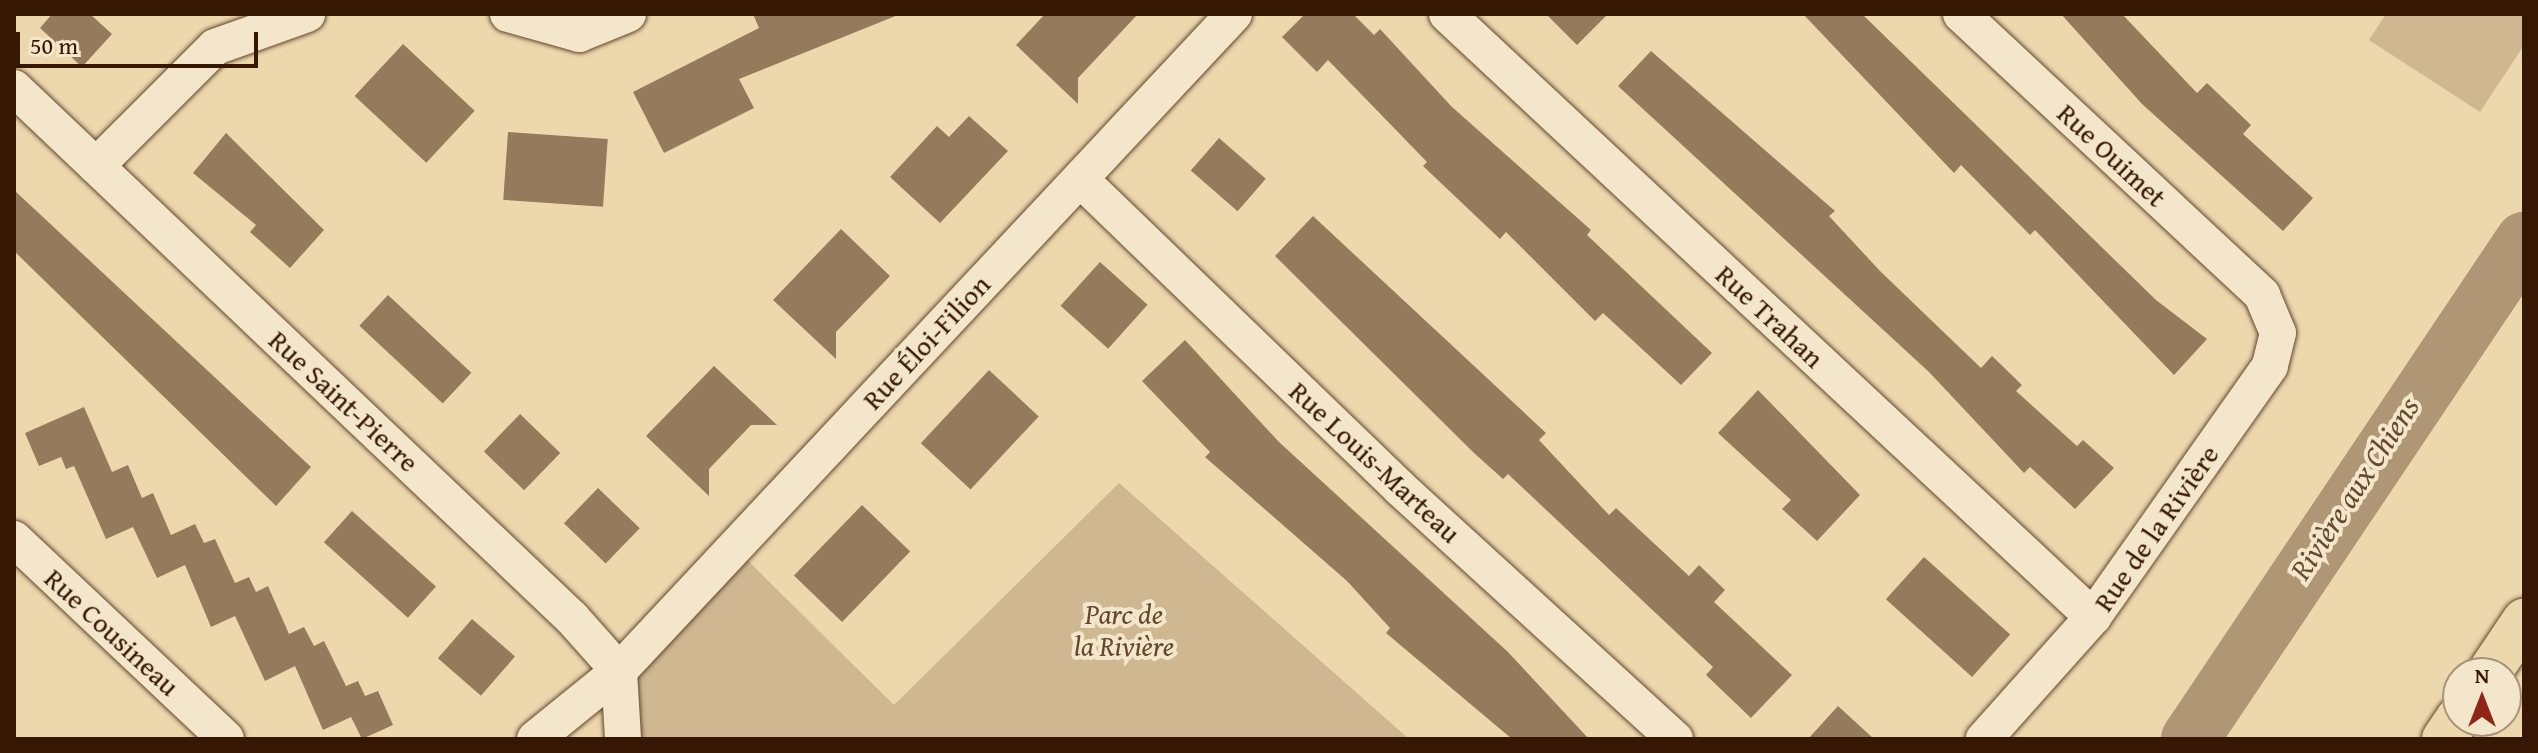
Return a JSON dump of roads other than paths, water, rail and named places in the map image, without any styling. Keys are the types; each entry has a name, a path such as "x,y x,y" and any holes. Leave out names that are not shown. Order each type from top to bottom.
{"highway":[{"path":"2500,657 2524,621"}],"street":[{"path":"96,166 215,47 307,14"},
{"path":"508,14 579,34 628,14"},
{"name":"Rue Trahan","path":"1447,14 2093,617"},
{"name":"Rue Ouimet","path":"1961,14 2262,295"},
{"name":"Rue Éloi-Filion","path":"619,671 1080,179 1221,19"},
{"name":"Rue Saint-Pierre","path":"14,88 572,618 619,671"},
{"name":"Rue Louis-Marteau","path":"1080,179 1401,489 1675,739"},
{"name":"Rue de la Rivière","path":"1984,739 2093,617 2270,366 2278,333 2262,295"},
{"name":"Rue Cousineau","path":"14,539 208,734"},
{"path":"535,739 619,671"},
{"path":"619,671 623,739"}],"waterway":[{"name":"Rivière aux Chiens","path":"2190,739 2524,241"}],"park label":[{"name":"Parc de la Rivière","path":"1124,630"}]}
